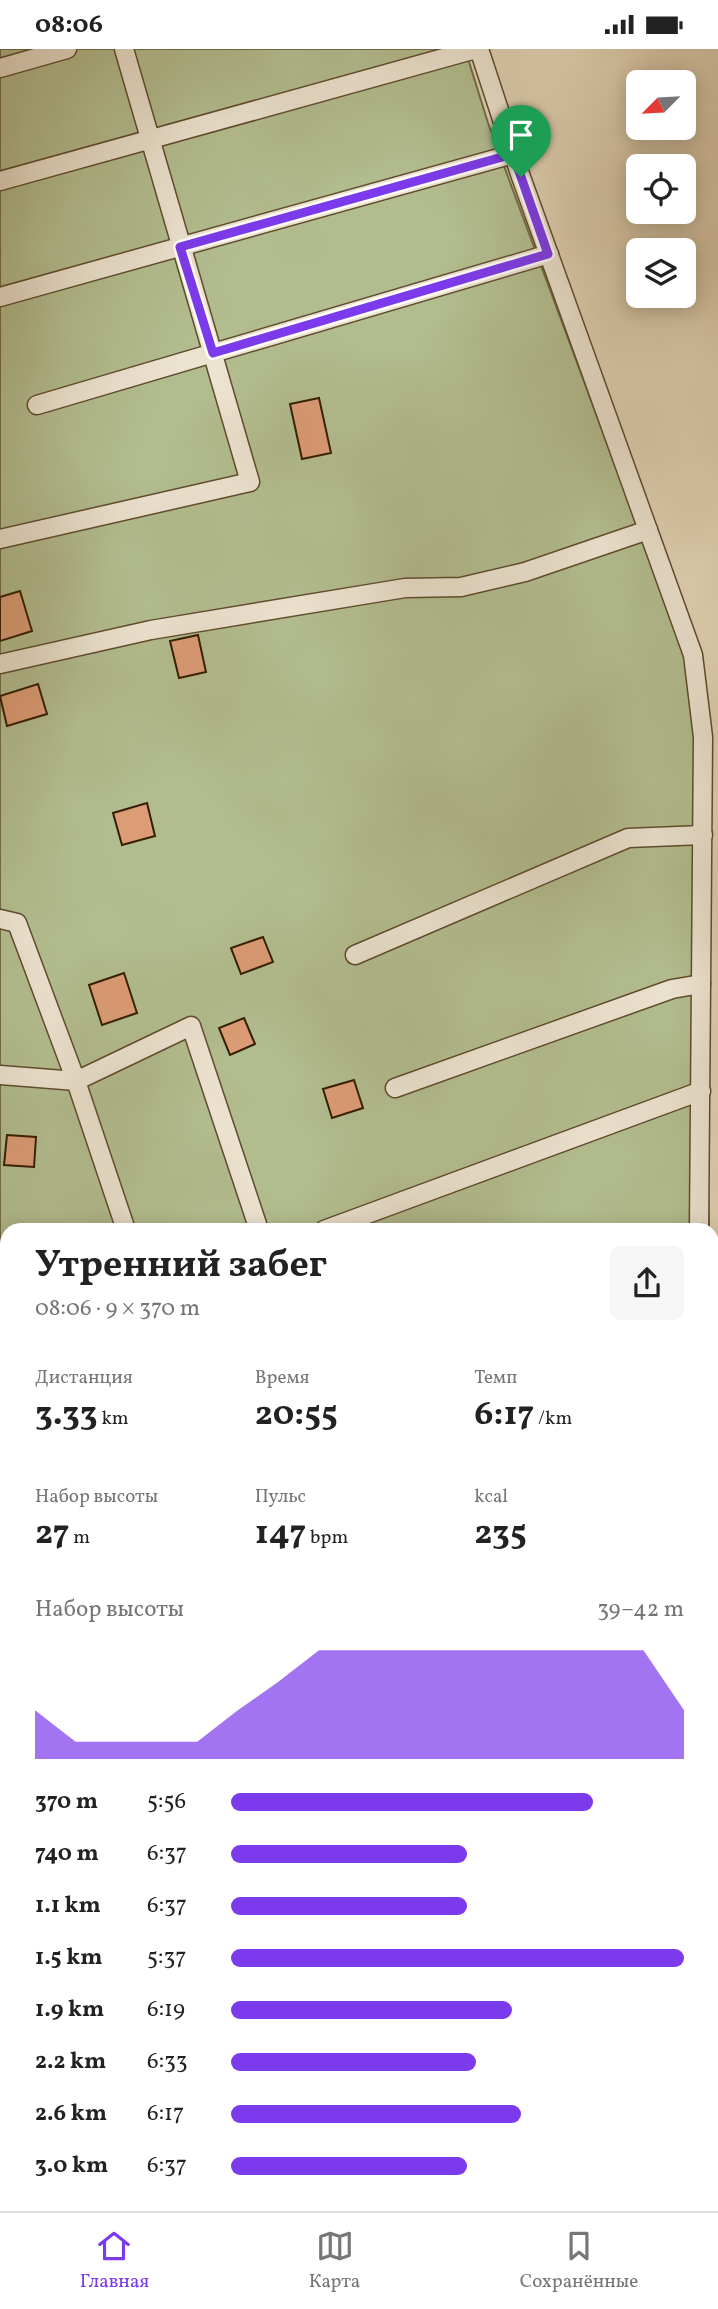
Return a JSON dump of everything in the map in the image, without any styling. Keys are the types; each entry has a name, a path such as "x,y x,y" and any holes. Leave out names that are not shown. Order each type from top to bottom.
{"street":[{"path":"0,68 67,49"},
{"path":"0,539 250,482 124,49"},
{"path":"0,181 477,49 692,655 703,737 699,1223"},
{"path":"0,297 513,154"},
{"path":"37,405 548,254"},
{"path":"0,664 151,629 404,588 461,587 525,572 648,530"},
{"path":"355,955 628,838 702,835"},
{"path":"0,919 17,923 76,1081 124,1223"},
{"path":"395,1088 672,989 701,984"},
{"path":"0,1076 76,1081 191,1026 257,1223"},
{"path":"343,1223 701,1091"}],"green space":[{"path":"0,49 465,49 488,123 698,688 709,1223 0,1223"}],"building":[{"path":"319,398 331,453 302,459 290,404"},
{"path":"20,591 32,631 0,641 0,597"},
{"path":"198,635 206,672 179,678 170,641"},
{"path":"38,684 47,714 7,726 0,696"},
{"path":"147,803 155,836 122,845 113,813"},
{"path":"263,937 273,962 241,974 231,948"},
{"path":"124,973 137,1013 102,1025 89,985"},
{"path":"244,1018 255,1044 230,1055 219,1028"},
{"path":"354,1080 363,1108 332,1118 323,1089"},
{"path":"7,1135 36,1137 34,1167 4,1165"}],"route":[{"path":"513,154 521,177 548,254 213,353 180,247 513,154"}]}
